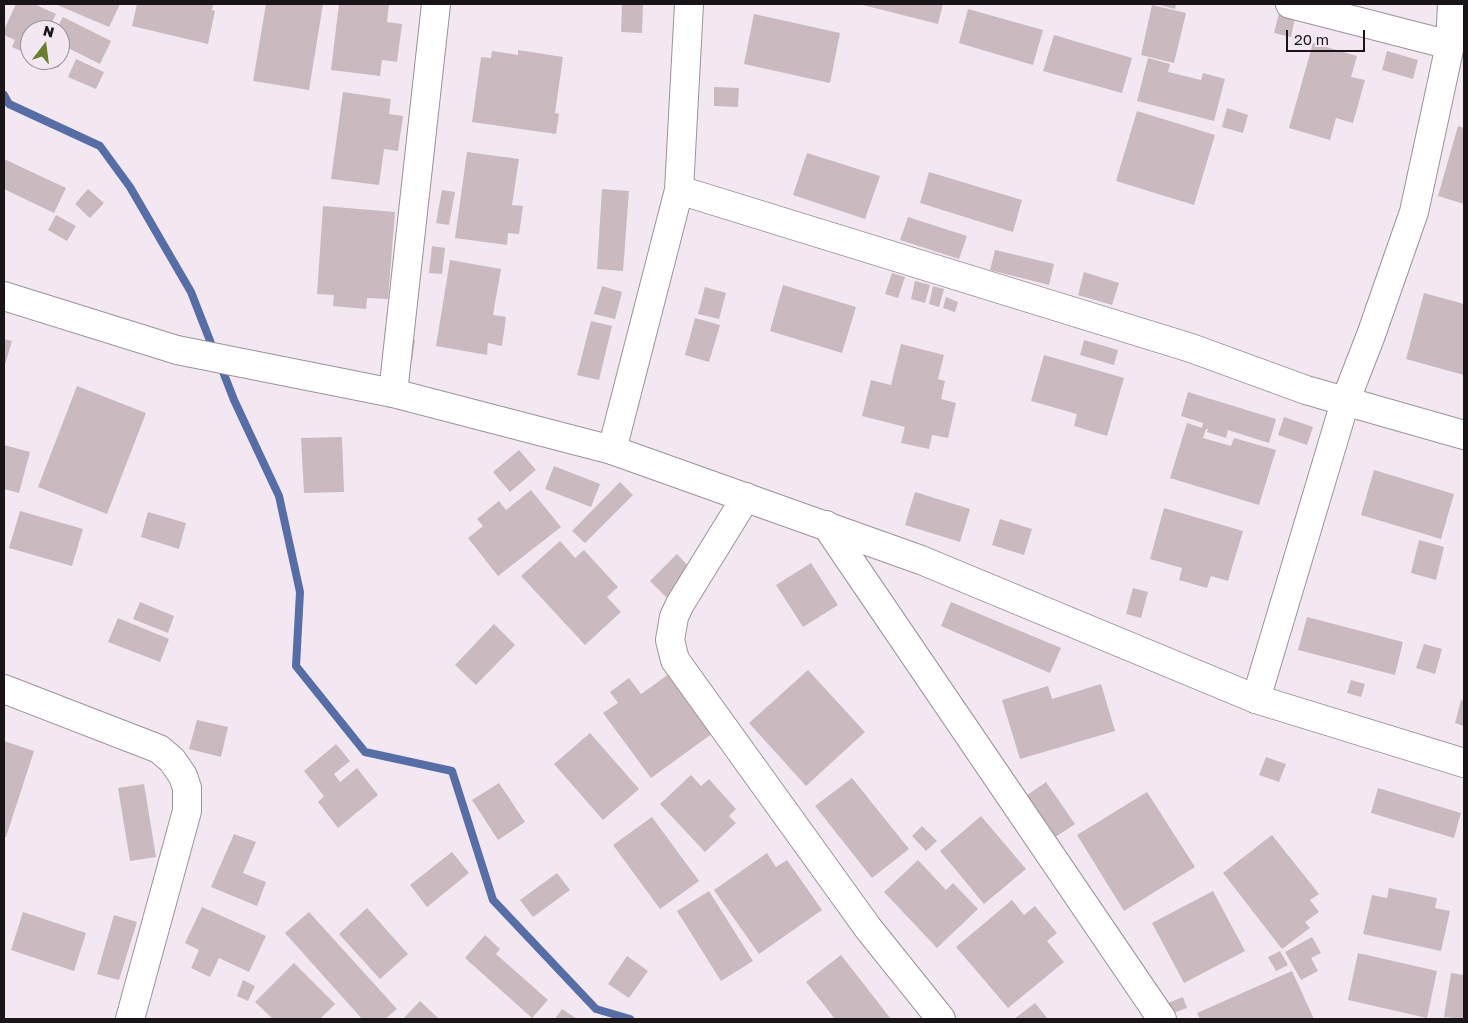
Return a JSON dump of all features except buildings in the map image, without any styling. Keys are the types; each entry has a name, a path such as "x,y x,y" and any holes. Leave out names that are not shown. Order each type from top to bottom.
{"street":[{"path":"394,394 436,4"},
{"path":"612,450 679,190 689,4"},
{"path":"1256,699 1345,402 1371,335 1414,212 1454,26 1290,4"},
{"path":"679,190 1191,348 1306,390 1464,435"},
{"path":"4,296 177,350 394,394 612,450 921,560 1256,699 1464,763"},
{"path":"746,497 680,604 674,617 670,640 675,660 868,928 941,1019"},
{"path":"826,525 1162,1019"},
{"path":"4,688 159,749 172,760 184,776 187,788 187,811 130,1019"}],"waterway":[{"path":"4,95 9,104 100,146 130,187 191,292 214,351"},
{"path":"220,364 234,400 279,496 300,592 296,666 365,752 452,771 493,900 596,1009 630,1019"}]}
